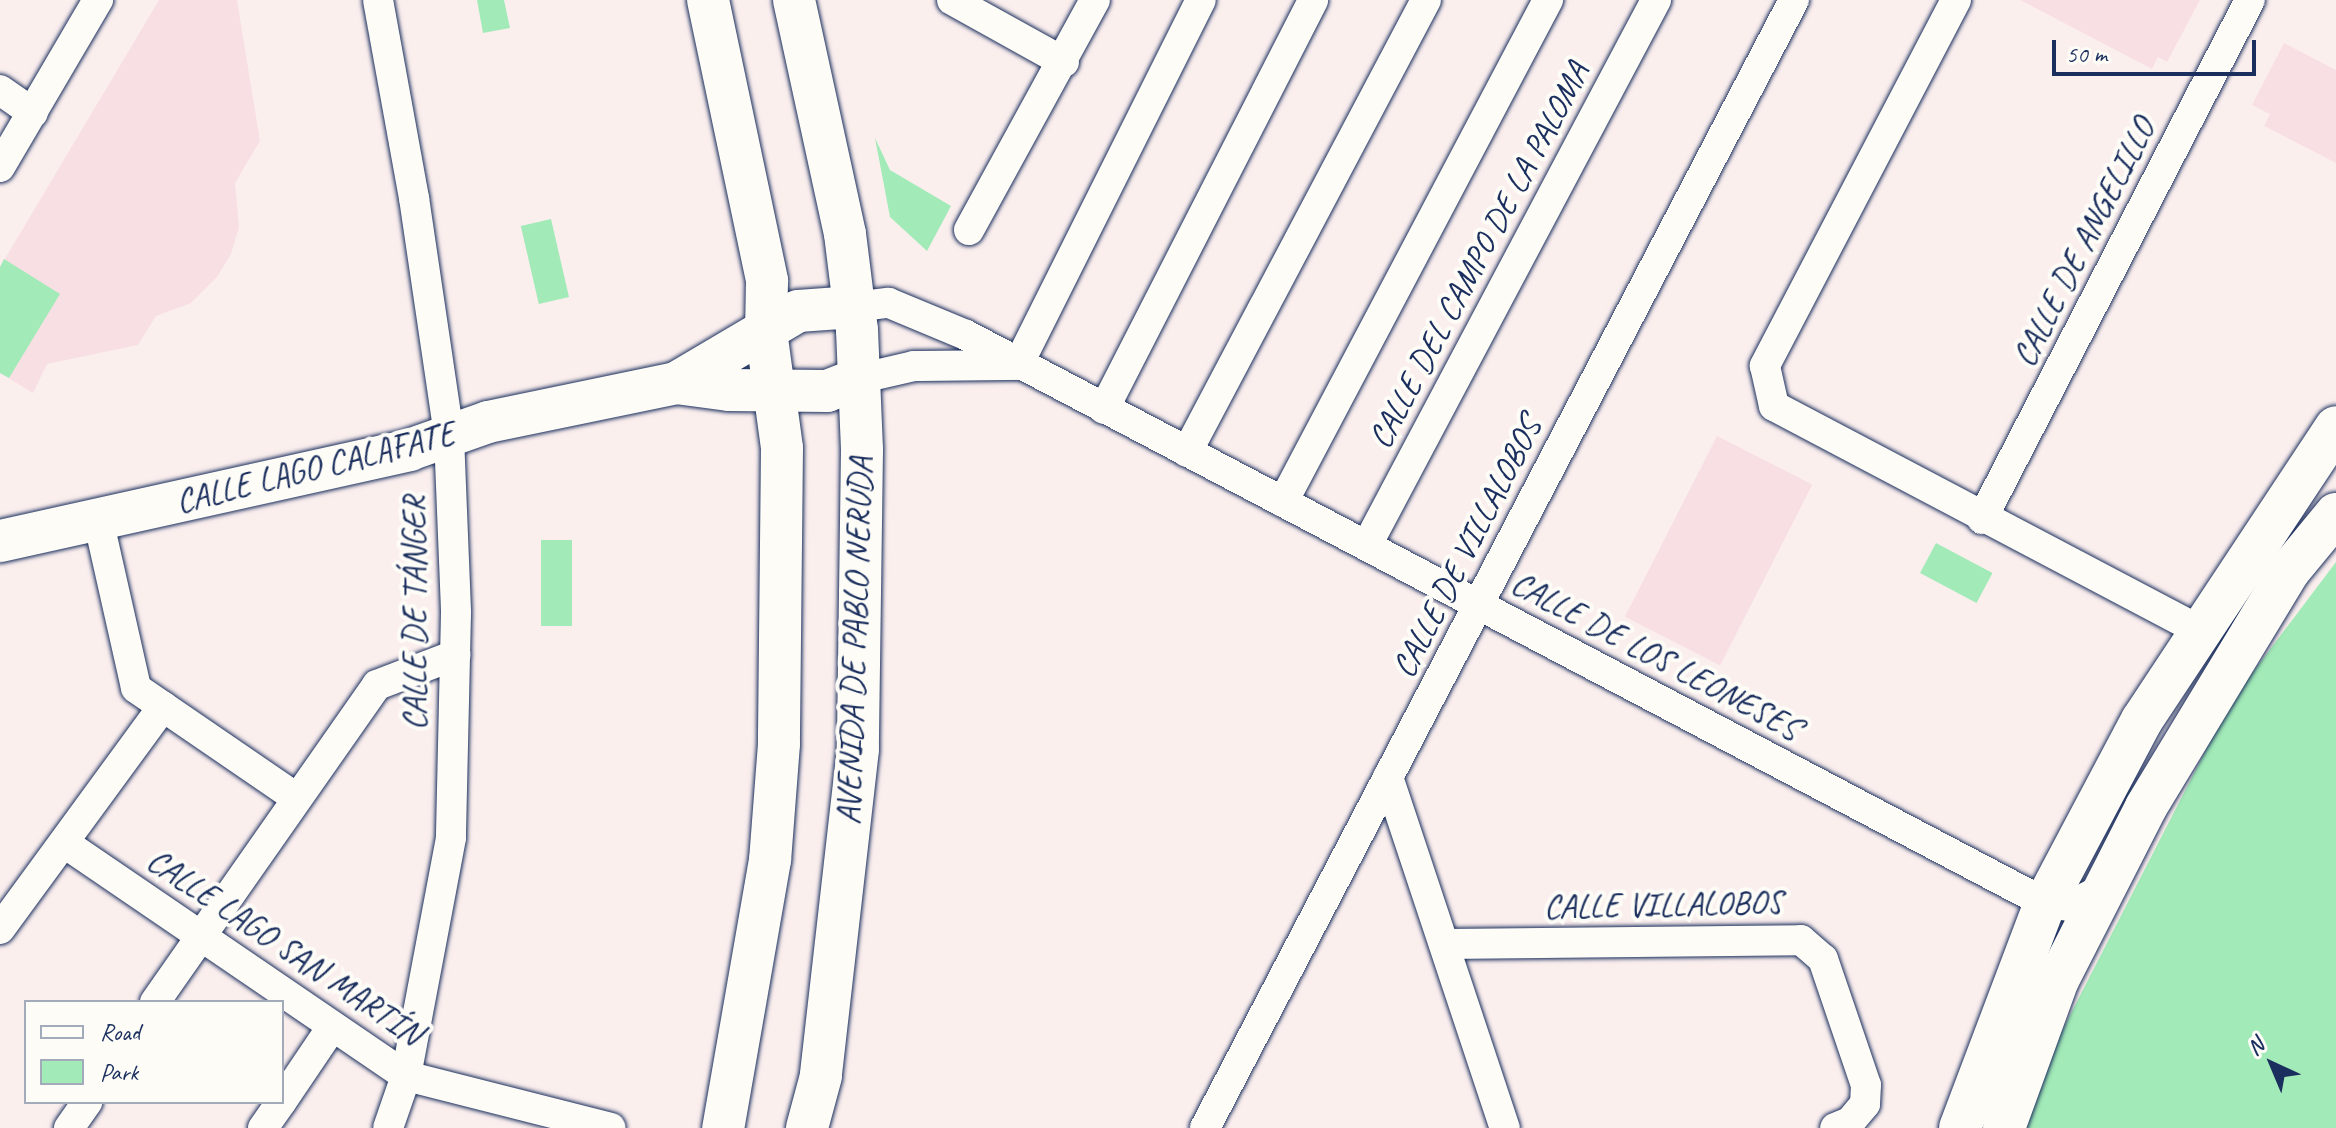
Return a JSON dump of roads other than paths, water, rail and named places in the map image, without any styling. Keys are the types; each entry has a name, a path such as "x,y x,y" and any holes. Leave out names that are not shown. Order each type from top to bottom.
{"main road":[{"path":"708,0 767,281 766,331 782,448 781,588 770,860 723,1128"},
{"path":"794,0 845,234 854,307"},
{"name":"CALLE LAGO CALAFATE","path":"676,383 798,311 854,307"},
{"name":"AVENIDA DE PABLO NERUDA","path":"807,1128 821,1076 858,749 863,519 854,307"},
{"path":"776,392 827,391 858,379"},
{"name":"CALLE LAGO CALAFATE","path":"0,541 409,450 488,422 676,383 776,392"},
{"path":"1960,1128 2045,903 2142,720 2336,427"},
{"path":"2004,1128 2058,980 2102,889 2213,689 2289,571 2336,514"}],"street":[{"path":"0,167 98,0"},
{"name":"CALLE DE TÁNGER","path":"378,0 414,198 449,436 455,655 451,838 406,1076 388,1128"},
{"path":"952,0 1064,62"},
{"path":"969,230 1064,62 1095,0"},
{"path":"1018,365 1201,0"},
{"path":"1104,409 1313,0"},
{"path":"1187,452 1426,0"},
{"name":"CALLE DEL CAMPO DE LA PALOMA","path":"1283,502 1548,0"},
{"name":"CALLE DEL CAMPO DE LA PALOMA","path":"1367,545 1656,0"},
{"name":"CALLE DE VILLALOBOS","path":"1205,1128 1794,0"},
{"path":"1956,0 1765,366 1774,406 1982,519 2199,630"},
{"name":"CALLE DE ANGELILLO","path":"1982,519 2250,0"},
{"path":"0,90 33,113"},
{"name":"CALLE DE LOS LEONESES","path":"854,307 889,303 1018,365 1367,545 2045,903"},
{"name":"CALLE DE LOS LEONESES","path":"858,379 914,366 1018,365"},
{"path":"98,519 136,688 295,797"},
{"path":"156,1000 295,797 377,685 455,655"},
{"path":"0,929 66,844 163,706"},
{"path":"1388,777 1447,944 1505,1128"},
{"name":"CALLE LAGO SAN MARTÍN","path":"66,844 406,1076 611,1128"},
{"path":"2045,903 2069,906 2102,889"},
{"name":"CALLE VILLALOBOS","path":"1447,944 1801,940 1823,959 1866,1085 1865,1104 1850,1122 1835,1128"},
{"path":"284,1098 332,1027"},
{"path":"69,1128 86,1104"},
{"path":"263,1128 280,1104"}]}
